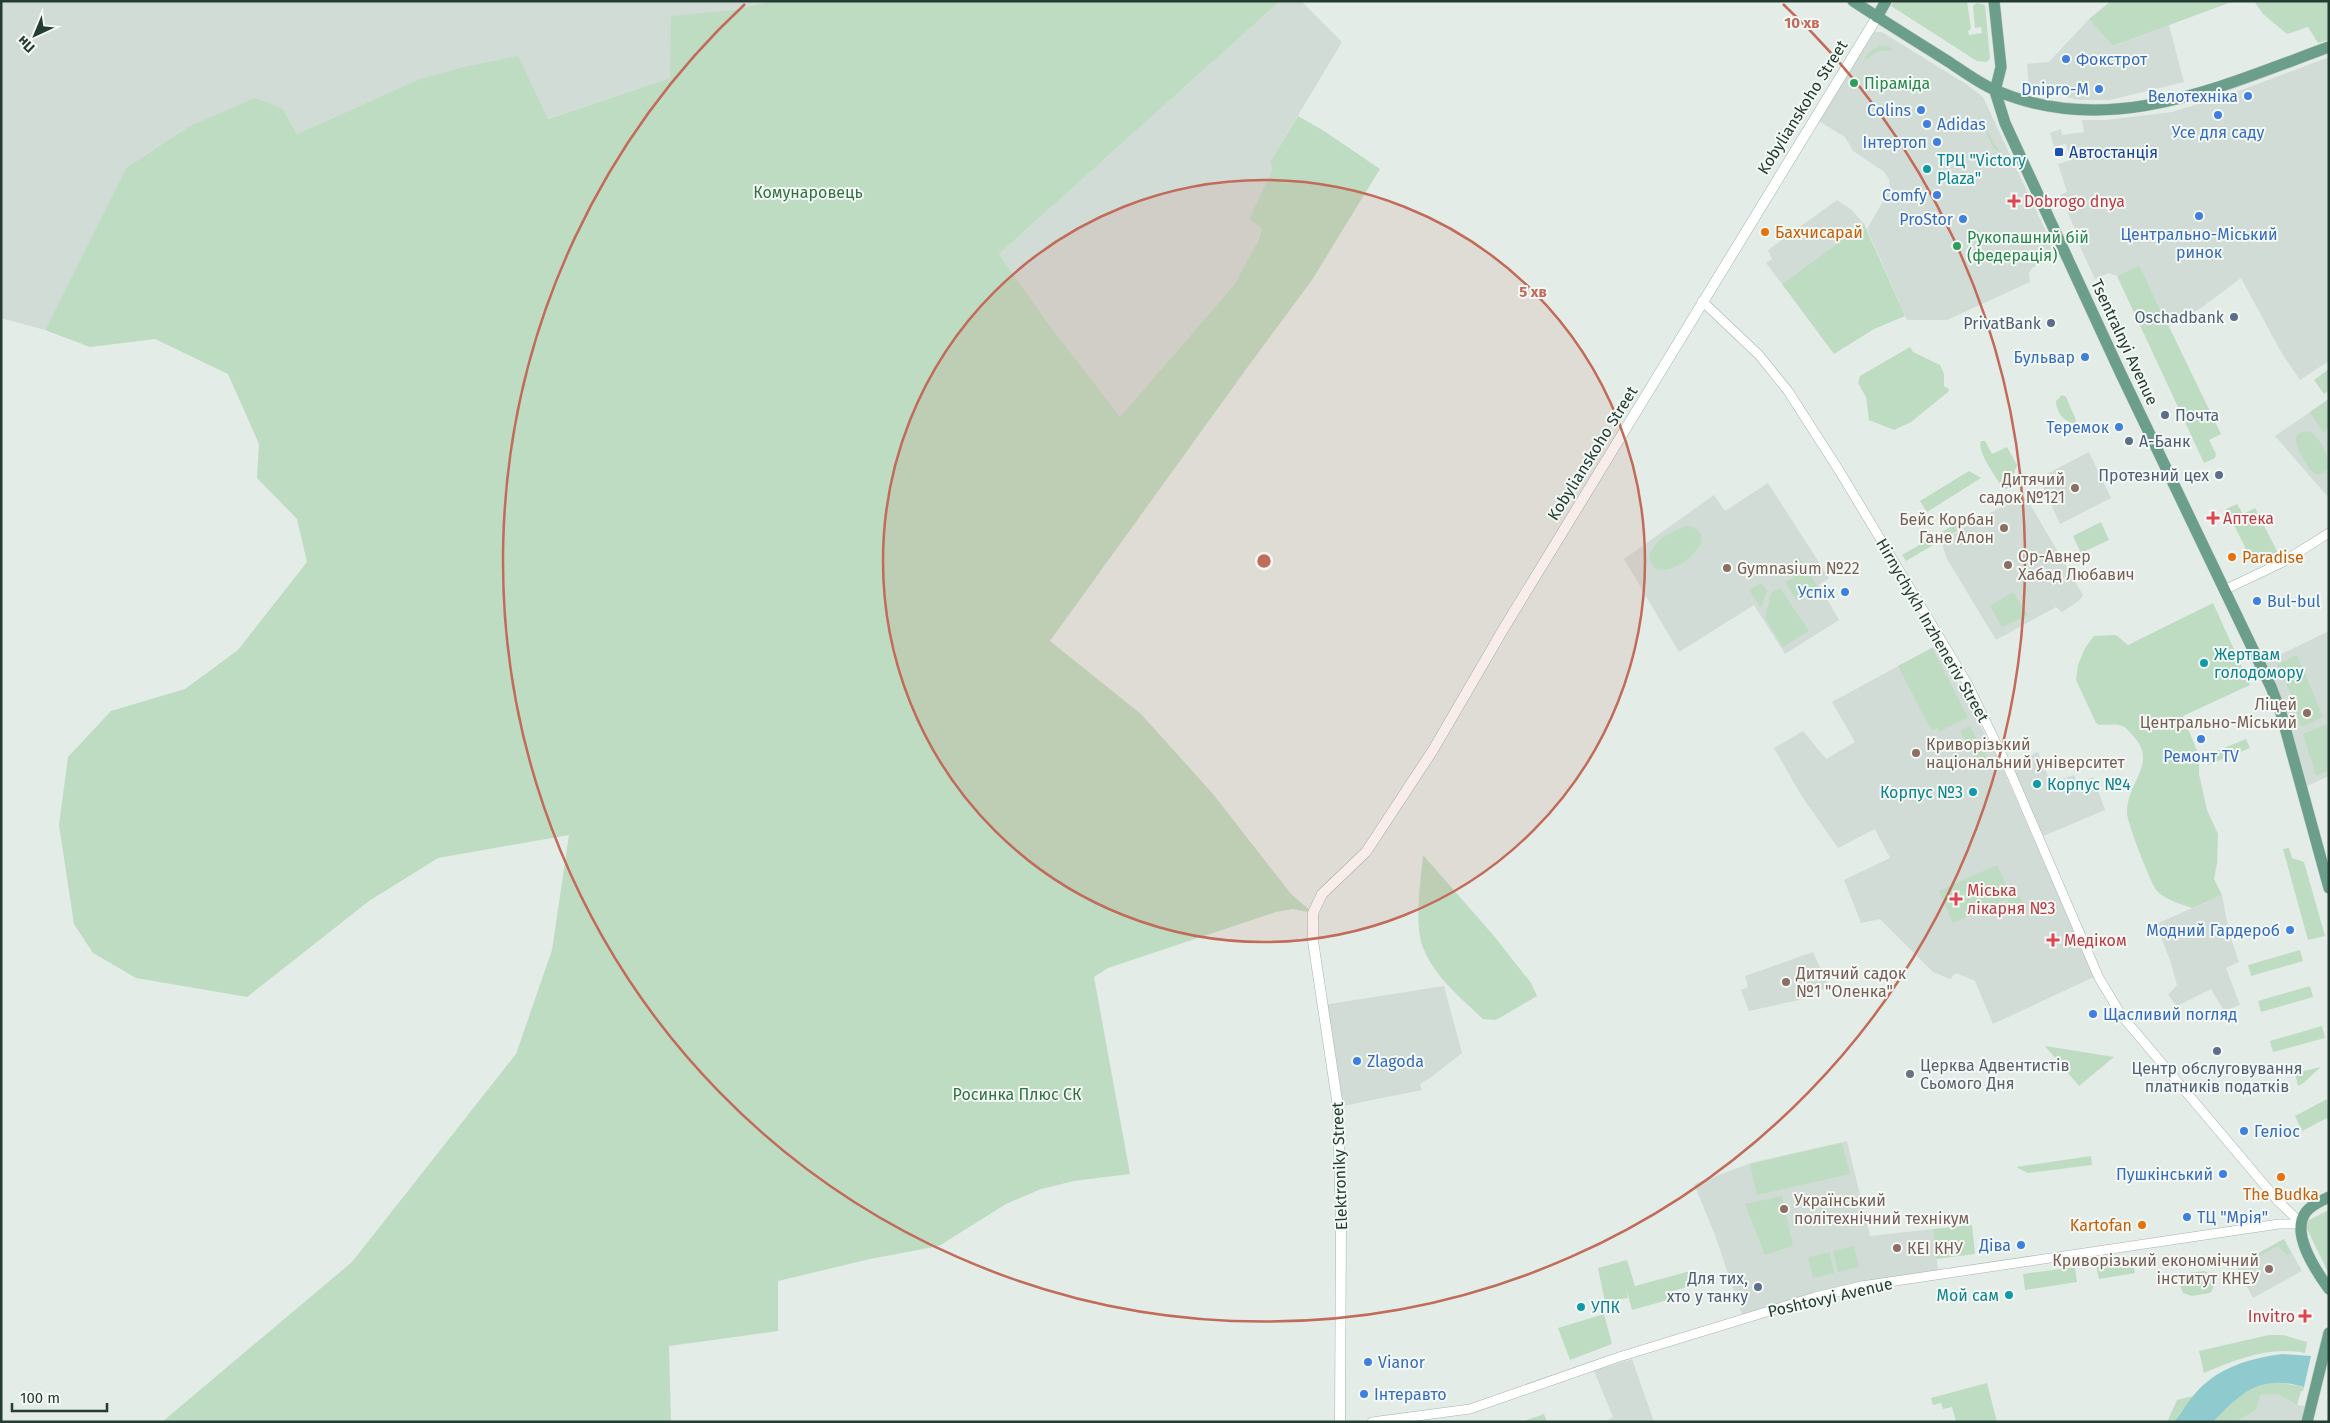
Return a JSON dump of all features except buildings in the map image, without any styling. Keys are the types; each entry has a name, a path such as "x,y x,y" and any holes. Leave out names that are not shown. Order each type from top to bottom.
{"main road":[{"path":"1853,1 1995,90 2023,100 2073,110 2125,110 2200,93 2329,46"},
{"name":"Kobylianskoho Street","path":"1313,913 1322,894 1366,852 1432,750 1702,301 1886,1"},
{"path":"1994,1 2001,66 1995,90"},
{"name":"Tsentralnyi Avenue","path":"1995,90 2005,123 2022,160 2271,687 2281,714 2329,888"},
{"name":"Elektroniky Street","path":"1313,913 1313,941 1338,1107 1341,1223 1340,1422"},
{"path":"2328,1290 2306,1248 2301,1223 2311,1206 2329,1197"},
{"path":"2307,1422 2327,1342"}],"street":[{"name":"Hirnychykh Inzheneriv Street","path":"1702,301 1759,355 1788,391 1840,472 1967,683 2012,776 2099,978 2112,1001 2128,1023 2273,1195 2301,1223"},
{"path":"2224,590 2280,564 2329,533"},
{"name":"Poshtovyi Avenue","path":"1372,1422 1470,1409 1614,1358 1815,1297 1862,1286 2279,1224 2301,1223"}],"shaded area":[{"path":"1,1 771,1 733,10 670,78 547,119 417,80 297,134 283,109 188,127 126,168 45,330 1,318"},
{"path":"1280,1 1301,1 1342,42 1270,162 1274,169 1249,219 1262,229 1251,258 1235,284 1120,418 1047,322 999,254"},
{"path":"2089,19 2114,46 2169,25 2184,82 2110,100 2079,100 2029,88 2027,64 2049,62"},
{"path":"1875,32 1882,32 1966,84 1983,97 2057,255 2032,268 2029,273 2030,282 1947,320 1907,320 1867,229 1890,189 1889,179 1883,171 1853,151 1845,137 1817,120 1870,36"},
{"name":"Центрально-Міський ринок","path":"2329,57 2329,361 2300,380 2281,352 2241,278 2201,308 2169,326 2139,265 2117,276 2109,273 2095,279 2076,238 2078,236 2060,195 2067,192 2058,164 2071,160 2066,144 2054,147 2050,133 2061,129 2062,135 2084,132 2082,120 2106,120 2172,112 2228,95"},
{"path":"1837,200 1852,210 1864,224 1782,284 1766,263 1772,259 1768,250"},
{"path":"2329,399 2329,498 2275,436"},
{"name":"Дитячий садок №121","path":"2089,452 2111,498 2060,524 2039,478"},
{"name":"Gymnasium №22","path":"1768,483 1829,578 1819,585 1839,620 1785,654 1754,605 1679,652 1624,559 1714,495 1725,511"},
{"name":"Ор-Авнер Хабад Любавич","path":"2020,496 2027,499 2083,595 2080,600 2062,612 2056,607 1996,640 1947,559 1941,541"},
{"name":"Ліцей Центрально-Міський","path":"2329,631 2329,776 2307,786 2284,707 2265,662"},
{"path":"1937,645 1998,758 2094,977 1993,1024 1975,981 1956,973 1950,979 1933,972 1880,919 1861,923 1844,880 1890,858 1875,829 1838,848 1801,795 1774,748 1803,731 1826,759 1855,742 1832,702"},
{"name":"Криворізький національний університет","path":"2038,752 2051,783 2074,775 2078,783 2093,777 2105,810 2041,837 2010,764"},
{"path":"2222,895 2229,932 2239,962 2226,968 2240,1005 2224,1011 2211,989 2177,1006 2168,995 2177,985 2170,960 2156,924"},
{"name":"Дитячий садок №1 \"Оленка\"","path":"1813,952 1829,987 1799,1000 1749,1011 1741,990 1748,987 1745,976"},
{"path":"1444,986 1462,1053 1420,1084 1422,1090 1338,1107 1323,1005"},
{"name":"Український політехнічний технікум","path":"1847,1141 1870,1236 1933,1229 1938,1271 1865,1282 1810,1294 1742,1315 1715,1235 1694,1184 1751,1163"},
{"name":"Криворізький економічний інститут КНЕУ","path":"2284,1239 2302,1271 2253,1298 2236,1266"},
{"path":"1632,1359 1654,1422 1604,1422 1613,1417 1594,1371"},
{"path":"2277,1394 2297,1405 2311,1407 2307,1422 2236,1422 2256,1410 2261,1395"}],"green space":[{"path":"771,1 1280,1 999,254 1047,322 1120,417 1235,284 1258,241 1262,229 1249,219 1273,169 1270,162 1298,116 1324,131 1380,169 1312,280 1050,641 1141,714 1213,794 1291,894 1313,913 1293,909 1276,912 1108,968 1094,977 1130,1174 1074,1181 1041,1189 1006,1204 939,1246 870,1259 778,1281 778,1331 669,1346 671,1422 162,1422 352,1262 516,1054 552,950 569,835 438,858 369,901 247,997 136,978 93,953 74,924 59,825 68,757 111,711 185,689 238,650 307,562 297,519 257,478 259,444 228,374 155,339 90,347 45,330 126,168 188,127 255,98 283,109 297,134 417,80 464,67 518,56 548,119 670,78 671,16 733,10"},
{"path":"1894,1 1967,1 1971,29 1968,31 1969,35 1982,33 1981,27 1975,28 1973,6 1977,3 1985,5 1990,59 1986,62 1977,61 1891,6"},
{"path":"2111,1 2234,1 2113,46 2089,19"},
{"path":"2254,1 2329,1 2329,40 2318,43 2308,27 2287,34 2263,14"},
{"path":"1880,46 1887,46 1894,50 1879,51 1864,60 1868,53"},
{"path":"1977,112 1994,143 2003,155 1993,147"},
{"path":"1864,224 1905,316 1874,329 1834,354 1782,284"},
{"path":"2139,265 2221,434 2209,440 2216,454 2215,458 2204,463 2117,276"},
{"path":"1910,347 1913,352 1940,365 1944,374 1944,386 1949,389 1948,392 1911,422 1894,430 1869,420 1866,397 1858,383 1860,376"},
{"path":"2329,369 2329,390 2324,394 2314,380"},
{"path":"2062,395 2066,397 2076,420 2075,424 2064,419 2057,409 2056,401"},
{"path":"2329,399 2329,428 2323,432 2310,412"},
{"path":"2308,431 2320,441 2327,458 2329,468 2321,474 2317,474 2310,469 2297,447 2296,438 2298,435"},
{"path":"1981,441 1985,441 1992,454 2007,447 2017,465 2010,488 2003,489 1992,472 1981,451"},
{"path":"1969,471 1981,478 1927,512 1920,501"},
{"path":"2237,504 2243,514 2255,508 2278,553 2254,565 2226,509"},
{"path":"1974,513 1977,519 1906,561 1902,555"},
{"path":"2101,522 2109,540 2081,553 2073,536"},
{"path":"1688,526 1698,531 1702,538 1693,554 1673,568 1663,570 1654,568 1649,558 1653,547 1670,533"},
{"path":"1800,558 1817,586 1796,600 1785,582 1794,577 1789,569 1791,563"},
{"path":"1761,583 1767,591 1761,608 1749,590"},
{"path":"1780,588 1809,631 1783,647 1765,618 1771,593"},
{"path":"2013,592 2028,615 2002,627 1990,606"},
{"path":"2213,603 2250,685 2183,716 2199,756 2199,774 2207,810 2218,834 2217,863 2214,879 2222,895 2192,908 2169,899 2157,891 2145,866 2128,819 2128,802 2142,765 2141,747 2123,726 2099,725 2096,723 2076,680 2078,665 2085,648 2094,636 2116,635 2128,645"},
{"path":"1932,648 1968,717 1939,732 1937,728 1932,730 1928,724 1898,666"},
{"path":"2297,655 2323,717 2301,727 2290,692 2277,665"},
{"path":"2327,724 2329,729 2329,770 2316,776 2303,734"},
{"path":"1970,726 1990,763 1980,768 1960,731"},
{"path":"2246,739 2250,748 2208,765 2205,756"},
{"path":"2289,848 2292,858 2304,862 2325,936 2308,940 2283,849"},
{"path":"1423,855 1494,936 1531,983 1537,996 1496,1020 1483,1019 1442,979 1424,950 1419,929 1418,916"},
{"path":"1997,865 2010,894 2017,891 2025,909 2014,913 2007,899 1953,923 1939,891"},
{"path":"2300,950 2303,961 2251,976 2248,965"},
{"path":"2310,986 2313,997 2261,1012 2258,1001"},
{"path":"2322,1026 2325,1038 2273,1052 2270,1041"},
{"path":"2045,1046 2114,1057 2079,1086"},
{"path":"2321,1067 2304,1082 2298,1086 2295,1073"},
{"path":"2327,1099 2329,1117 2302,1131 2295,1116"},
{"path":"1842,1143 1850,1174 1757,1195 1750,1164"},
{"path":"2091,1156 2092,1165 2028,1173 2016,1167"},
{"path":"1782,1196 1793,1246 1765,1255 1745,1204"},
{"path":"2329,1210 2329,1274 2306,1227 2309,1220"},
{"path":"1972,1225 1975,1254 1936,1259 1933,1229"},
{"path":"2284,1239 2291,1253 2287,1255 2278,1246 2240,1266 2239,1264"},
{"path":"1854,1246 1859,1267 1838,1272 1833,1251"},
{"path":"1830,1252 1834,1273 1813,1278 1808,1257"},
{"path":"2132,1258 2135,1273 2099,1279 2096,1264"},
{"path":"1627,1260 1635,1286 1694,1270 1698,1284 1669,1292 1671,1299 1632,1310 1626,1288 1628,1298 1605,1302 1598,1268"},
{"path":"2075,1267 2077,1282 2025,1290 2023,1274"},
{"path":"2204,1271 2211,1275 2214,1280 2214,1287 2210,1293 2192,1296 2183,1293 2179,1283 2183,1274"},
{"path":"1604,1314 1612,1344 1570,1360 1558,1328"},
{"path":"2269,1335 2283,1335 2307,1342 2305,1353 2279,1351 2254,1355 2204,1373 2199,1351"},
{"path":"2277,1382 2304,1387 2297,1405 2277,1394 2261,1395 2256,1410 2236,1422 2213,1422 2234,1401 2249,1390 2267,1383"},
{"path":"1987,1383 1997,1422 1956,1422 1952,1407 1943,1409 1941,1403 1933,1405 1931,1398"},
{"path":"2193,1396 2174,1422 2167,1422 2177,1400"},
{"path":"1544,1414 1547,1422 1524,1422 1524,1421"}],"water":[{"path":"2282,1354 2311,1356 2304,1387 2289,1384 2264,1384 2243,1394 2213,1422 2174,1422 2190,1399 2212,1378 2233,1366"}],"place":[{"name":"Фокстрот","path":"2066,59"},
{"name":"Піраміда","path":"1854,83"},
{"name":"Dnipro-M","path":"2099,89"},
{"name":"Велотехніка","path":"2248,96"},
{"name":"Colins","path":"1921,110"},
{"name":"Усе для саду","path":"2218,115"},
{"name":"Adidas","path":"1927,124"},
{"name":"Інтертоп","path":"1937,142"},
{"name":"Автостанція","path":"2059,152"},
{"name":"ТРЦ \"Victory Plaza\"","path":"1927,169"},
{"name":"Comfy","path":"1937,195"},
{"name":"Dobrogo dnya","path":"2014,201"},
{"name":"Центрально-Міський ринок","path":"2199,216"},
{"name":"ProStor","path":"1963,219"},
{"name":"Бахчисарай","path":"1765,232"},
{"name":"Рукопашний бій (федерація)","path":"1957,246"},
{"name":"Oschadbank","path":"2234,317"},
{"name":"PrivatBank","path":"2051,323"},
{"name":"Бульвар","path":"2085,357"},
{"name":"Почта","path":"2165,415"},
{"name":"Теремок","path":"2119,427"},
{"name":"А-Банк","path":"2129,441"},
{"name":"Протезний цех","path":"2219,475"},
{"name":"Дитячий садок №121","path":"2075,488"},
{"name":"Аптека","path":"2213,518"},
{"name":"Бейс Корбан Гане Алон","path":"2004,528"},
{"name":"Paradise","path":"2232,557"},
{"name":"Ор-Авнер Хабад Любавич","path":"2008,565"},
{"name":"Gymnasium №22","path":"1727,568"},
{"name":"Успіх","path":"1845,592"},
{"name":"Bul-bul","path":"2257,601"},
{"name":"Жертвам голодомору","path":"2204,663"},
{"name":"Ліцей Центрально-Міський","path":"2307,713"},
{"name":"Ремонт TV","path":"2201,739"},
{"name":"Криворізький національний університет","path":"1916,753"},
{"name":"Корпус №4","path":"2037,784"},
{"name":"Корпус №3","path":"1973,792"},
{"name":"Міська лікарня №3","path":"1956,899"},
{"name":"Модний Гардероб","path":"2290,930"},
{"name":"Медіком","path":"2053,940"},
{"name":"Дитячий садок №1 \"Оленка\"","path":"1786,982"},
{"name":"Щасливий погляд","path":"2093,1014"},
{"name":"Центр обслуговування платників податків","path":"2217,1051"},
{"name":"Zlagoda","path":"1357,1061"},
{"name":"Церква Адвентистів Сьомого Дня","path":"1910,1074"},
{"name":"Геліос","path":"2244,1131"},
{"name":"Пушкінський","path":"2223,1174"},
{"name":"The Budka","path":"2281,1177"},
{"name":"Український політехнічний технікум","path":"1784,1209"},
{"name":"ТЦ \"Мрія\"","path":"2187,1217"},
{"name":"Kartofan","path":"2142,1225"},
{"name":"Діва","path":"2021,1245"},
{"name":"КЕІ КНУ","path":"1897,1248"},
{"name":"Криворізький економічний інститут КНЕУ","path":"2269,1269"},
{"name":"Для тих, хто у танку","path":"1758,1287"},
{"name":"Мой сам","path":"2009,1295"},
{"name":"УПК","path":"1581,1307"},
{"name":"Invitro","path":"2305,1316"},
{"name":"Vianor","path":"1368,1362"},
{"name":"Інтеравто","path":"1364,1394"}],"park label":[{"name":"Комунаровець","path":"808,192"},
{"name":"Росинка Плюс СК","path":"1017,1094"}]}
